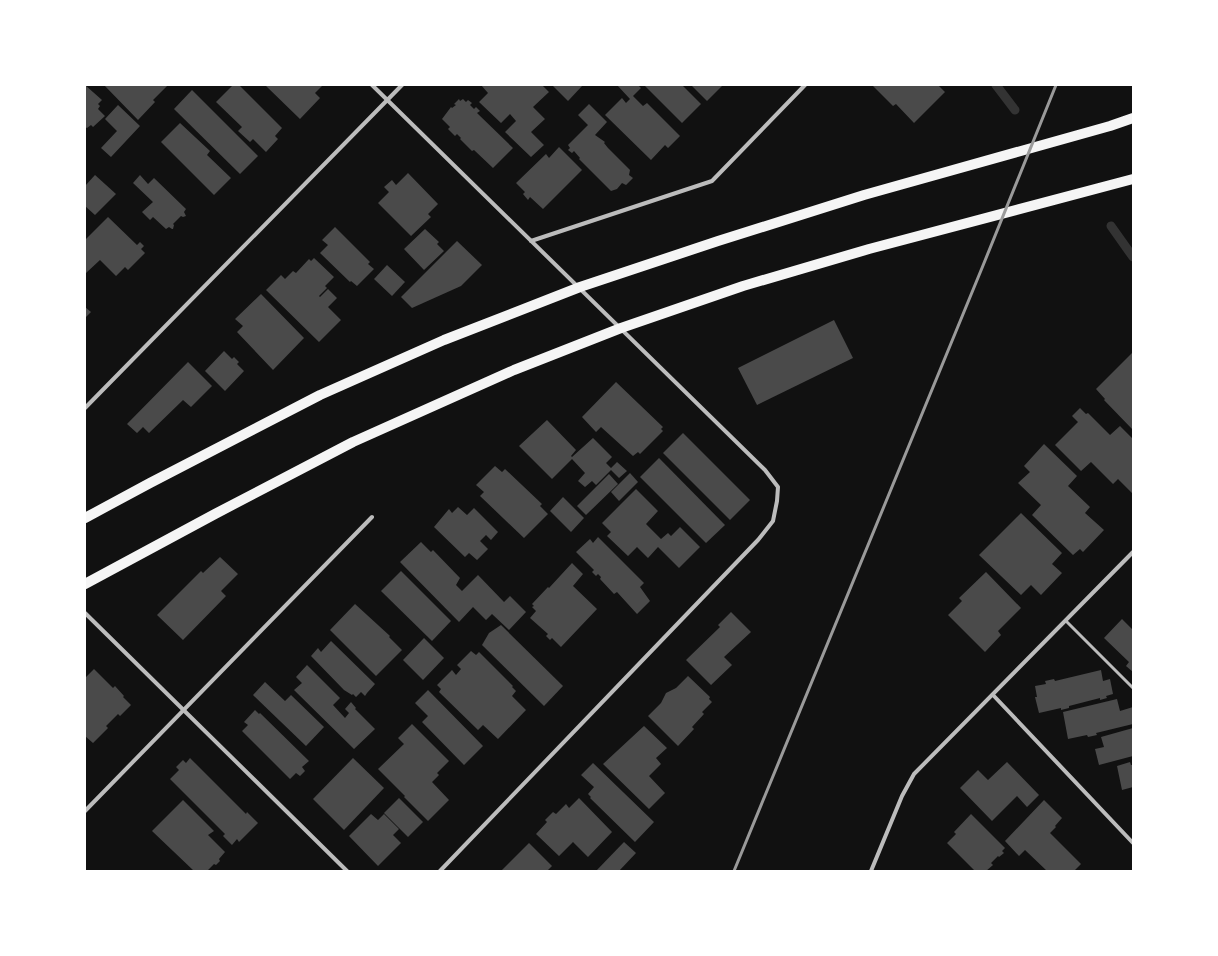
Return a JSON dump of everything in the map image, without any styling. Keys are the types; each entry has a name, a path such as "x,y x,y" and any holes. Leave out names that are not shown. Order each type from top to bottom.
{"main road":[{"path":"85,518 320,395 444,340 580,287 718,241 864,195 1110,126 1133,118"},
{"path":"85,584 353,442 514,370 621,328 743,286 869,249 1133,179"}],"street":[{"path":"372,85 580,287 765,470 778,487 773,521 758,540 440,871"},
{"path":"85,408 402,85"},
{"path":"531,241 712,181 806,85"},
{"path":"85,811 372,517"},
{"path":"871,871 902,796 914,774 1133,552"},
{"path":"85,613 346,871"},
{"path":"993,695 1133,843"}],"lane":[{"path":"1066,621 1133,688"}],"building":[{"path":"85,85 102,100 98,104 100,106 98,109 105,116 93,127 91,125 87,128 85,127"},
{"path":"104,85 168,85 153,100 155,102 138,120"},
{"path":"233,85 239,85 282,128 275,136 278,139 266,152 253,139 250,142 238,131 242,127 216,102"},
{"path":"265,85 323,85 315,93 320,98 300,119"},
{"path":"481,85 542,85 549,92 533,107 545,119 531,132 544,145 531,157 505,132 516,121 510,114 501,123 479,102 488,93"},
{"path":"552,85 583,85 568,101"},
{"path":"617,85 638,85 641,88 633,96 643,106 647,103 680,136 668,148 665,145 651,160 605,115 622,98 626,103 630,99"},
{"path":"644,85 682,85 701,104 682,123"},
{"path":"691,85 723,85 707,101"},
{"path":"938,85 945,92 914,123 896,104 893,106 873,86"},
{"path":"192,90 258,156 240,174 174,109"},
{"path":"459,99 460,101 463,99 466,102 468,100 472,103 470,105 474,109 476,107 480,111 477,113 513,148 493,168 474,150 472,151 457,134 455,136 448,129 450,127 442,119 451,107 452,108 456,105 454,104"},
{"path":"589,104 607,122 595,135 605,142 604,143 608,148 630,170 629,175 633,178 626,185 622,183 617,189 611,191 579,159 580,158 574,151 572,153 568,150 570,148 568,145 588,125 578,115"},
{"path":"118,105 140,126 111,157 101,148 117,131 105,119"},
{"path":"180,123 210,151 207,155 231,178 214,195 161,142"},
{"path":"559,147 582,170 543,209 530,197 528,200 523,194 525,192 516,183 546,154 549,158"},
{"path":"408,173 438,204 428,214 431,217 411,236 378,203 389,192 384,187 392,180 396,185"},
{"path":"95,175 116,194 95,215 85,206 85,186"},
{"path":"140,175 148,184 154,178 186,209 184,212 186,216 181,216 173,224 173,229 169,227 166,229 153,217 150,220 142,212 153,202 133,183"},
{"path":"108,217 137,245 140,242 144,246 141,249 145,253 128,270 125,267 116,276 100,260 86,273 85,240"},
{"path":"335,227 370,262 368,264 374,269 357,286 351,281 350,282 320,253 328,245 322,240"},
{"path":"425,229 439,242 437,244 444,251 424,270 404,249"},
{"path":"457,241 482,265 461,286 412,308 401,297"},
{"path":"314,258 334,277 325,286 327,288 319,296 320,297 328,289 337,298 328,307 341,320 319,342 266,290 281,275 285,279 293,271 296,273 309,259 311,261"},
{"path":"387,265 405,282 392,296 374,279"},
{"path":"261,294 304,338 273,370 237,332 243,326 235,319"},
{"path":"85,307 91,312 85,318"},
{"path":"834,320 853,358 757,405 738,368"},
{"path":"224,351 232,359 234,357 239,362 237,364 244,371 225,391 205,371"},
{"path":"1133,352 1133,430 1104,400 1105,399 1096,389"},
{"path":"188,362 212,386 191,407 183,400 149,433 143,427 137,433 127,424"},
{"path":"616,382 663,427 661,429 663,431 640,454 638,452 633,456 601,427 596,432 582,417"},
{"path":"1080,408 1086,414 1088,413 1110,435 1120,426 1133,439 1133,494 1118,479 1113,484 1091,462 1081,471 1055,445 1078,422 1072,416"},
{"path":"547,420 576,450 571,456 572,457 593,438 612,457 606,463 611,468 617,462 627,471 619,478 611,470 596,485 592,481 585,487 578,481 585,473 572,459 552,479 519,446"},
{"path":"683,433 750,500 730,520 663,453"},
{"path":"1044,444 1077,476 1068,486 1090,507 1085,513 1104,530 1083,552 1080,549 1073,555 1032,515 1041,505 1018,483 1030,472 1024,466"},
{"path":"659,458 725,525 706,543 640,477"},
{"path":"495,466 502,472 505,469 542,504 540,506 548,514 524,538 480,496 484,492 476,485"},
{"path":"630,473 638,482 619,501 611,492"},
{"path":"609,474 618,484 586,515 577,506"},
{"path":"636,489 658,511 646,524 661,539 668,533 671,536 680,527 700,547 679,568 658,547 648,558 637,547 628,556 607,536 611,532 602,523"},
{"path":"563,497 584,518 571,532 550,511"},
{"path":"458,507 467,515 474,508 498,532 491,540 486,535 480,541 488,549 477,560 469,553 465,557 434,527 449,509 452,513"},
{"path":"1021,513 1062,553 1052,564 1062,573 1041,595 1031,585 1021,595 979,555"},
{"path":"598,537 644,583 640,587 650,601 637,614 617,592 614,594 600,579 601,577 598,574 596,576 592,572 594,570 576,552 590,539 593,543"},
{"path":"421,542 431,552 433,550 460,578 456,585 462,591 478,575 504,602 510,596 526,612 509,630 492,614 486,620 473,607 459,622 400,562"},
{"path":"220,557 238,574 221,591 226,596 183,640 157,615 201,571 203,573"},
{"path":"572,563 583,574 573,586 597,609 561,647 552,638 550,640 546,636 548,634 530,618 536,611 532,607 534,606 532,604"},
{"path":"401,571 451,621 432,641 381,591"},
{"path":"986,572 1021,608 998,631 1001,635 985,652 948,615 962,601 959,598"},
{"path":"355,604 390,636 389,637 402,650 376,676 330,630"},
{"path":"731,612 751,632 724,657 732,665 711,685 686,660 720,627 718,625"},
{"path":"1122,619 1133,630 1133,672 1126,666 1129,662 1104,638"},
{"path":"501,625 563,686 544,706 482,645 489,633"},
{"path":"424,638 444,658 423,680 403,660"},
{"path":"331,641 375,684 365,696 361,692 356,697 344,690 311,656 318,648 321,652"},
{"path":"471,651 476,655 479,652 513,686 512,687 516,691 512,696 526,710 498,739 483,725 478,730 439,692 441,689 437,685 452,670 456,675 461,669 457,665"},
{"path":"307,665 340,698 333,705 345,718 349,713 345,709 351,702 356,708 355,709 375,729 354,749 294,690 302,683 296,677"},
{"path":"94,669 113,688 115,686 131,705 120,716 118,714 106,726 108,728 93,743 85,736 85,678"},
{"path":"1101,670 1103,681 1110,679 1113,694 1106,696 1107,698 1100,700 1100,698 1069,706 1069,708 1061,710 1061,708 1039,713 1035,697 1037,697 1035,686 1046,684 1045,681 1054,679 1055,681"},
{"path":"688,676 710,697 709,699 712,702 702,712 704,714 692,727 694,729 678,746 648,716 661,703 666,693 676,688"},
{"path":"265,682 285,701 291,695 324,727 306,746 253,695"},
{"path":"428,690 483,746 464,765 422,722 428,716 415,703"},
{"path":"1117,699 1120,711 1133,707 1133,724 1096,733 1097,735 1088,737 1087,735 1068,739 1063,712"},
{"path":"255,710 259,714 260,713 309,761 302,767 305,771 300,776 296,773 290,779 242,731 248,725 244,722"},
{"path":"412,724 449,761 437,773 439,775 432,782 449,800 428,821 378,769 404,744 398,738"},
{"path":"644,726 667,748 656,758 661,764 649,776 665,793 649,809 603,764"},
{"path":"1133,728 1133,756 1099,765 1095,749 1104,747 1101,737"},
{"path":"190,758 246,814 247,812 258,823 239,842 237,839 232,845 223,836 225,834 170,779 179,770 176,767 183,760 186,763"},
{"path":"353,758 384,788 344,830 313,799"},
{"path":"1007,762 1039,795 1027,807 1017,796 992,821 960,788 978,770 988,780"},
{"path":"1130,762 1131,765 1133,765 1133,787 1122,790 1117,766"},
{"path":"593,763 654,822 635,842 590,798 591,797 588,794 594,787 581,775"},
{"path":"399,798 423,822 408,837 384,813"},
{"path":"579,798 612,832 588,857 573,842 559,856 536,834 547,822 545,820 553,812 556,814 566,804 569,808"},
{"path":"183,800 214,831 208,835 225,852 219,859 220,861 216,865 214,864 207,871 194,871 152,831"},
{"path":"1044,800 1062,818 1050,833 1081,864 1074,871 1047,871 1025,850 1019,856 1005,841"},
{"path":"371,814 378,820 384,814 399,829 393,835 401,843 378,866 349,836"},
{"path":"971,814 1005,848 1002,851 1004,853 999,857 998,856 991,863 993,865 986,871 975,871 947,843 956,834 954,832"},
{"path":"624,842 636,853 619,871 596,871"},
{"path":"529,843 552,866 547,871 501,871"}],"waterway":[{"path":"996,85 1015,110"},
{"path":"1111,226 1133,257"}],"railway":[{"path":"734,871 1056,85"}]}
